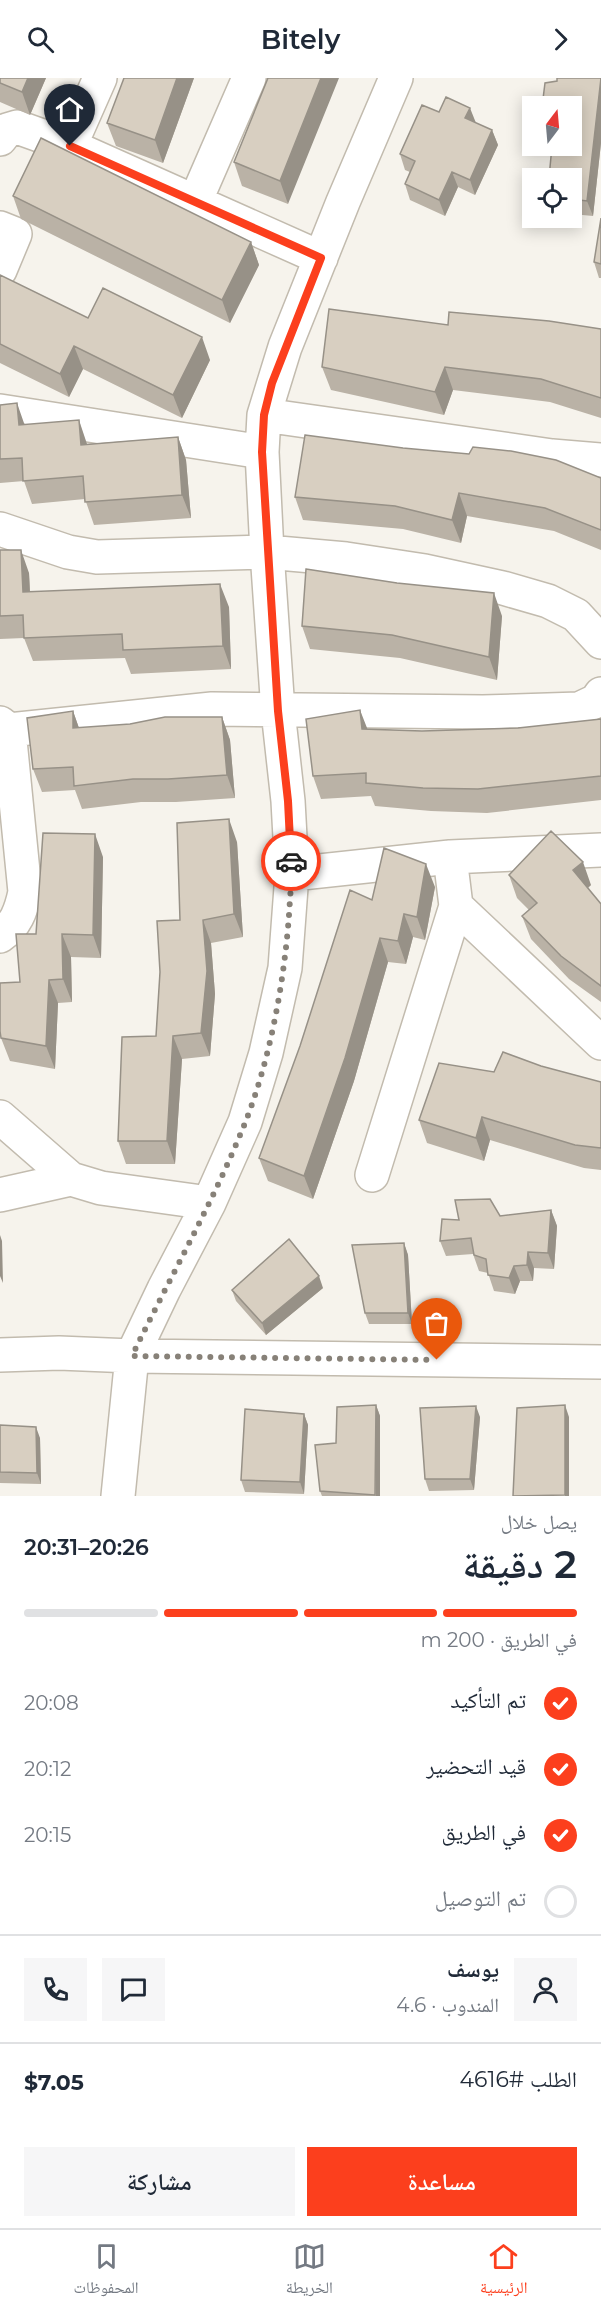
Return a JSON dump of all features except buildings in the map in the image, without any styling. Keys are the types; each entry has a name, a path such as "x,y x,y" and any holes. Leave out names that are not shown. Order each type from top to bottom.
{"street":[{"path":"70,146 100,78"},
{"path":"195,202 249,78"},
{"path":"118,1496 132,1356 209,1203 245,1122 266,1053 285,968 292,874 267,552 262,452 264,415 281,357 396,78"},
{"path":"0,139 7,130 18,127 70,146 321,258"},
{"path":"0,228 15,234 0,270"},
{"path":"0,411 262,452"},
{"path":"264,415 552,456 601,460"},
{"path":"0,529 68,552 97,557 267,552 346,559 425,572 514,591 548,601 576,615 601,642"},
{"path":"0,936 11,928 21,909 25,892 5,727 212,709 483,712 579,709 596,701 601,694"},
{"path":"292,874 450,857 601,850"},
{"path":"372,1176 456,906 450,857"},
{"path":"0,870 25,892"},
{"path":"456,906 601,1043"},
{"path":"0,1117 71,1179 101,1188 209,1203"},
{"path":"0,1195 71,1179"},
{"path":"0,1354 601,1362"}],"way so far":[{"path":"291,861 285,968 266,1053 245,1122 209,1203 132,1356 437,1360"}],"route":[{"path":"70,146 321,258 272,383 264,415 262,452 278,711 288,801 291,861"}]}
